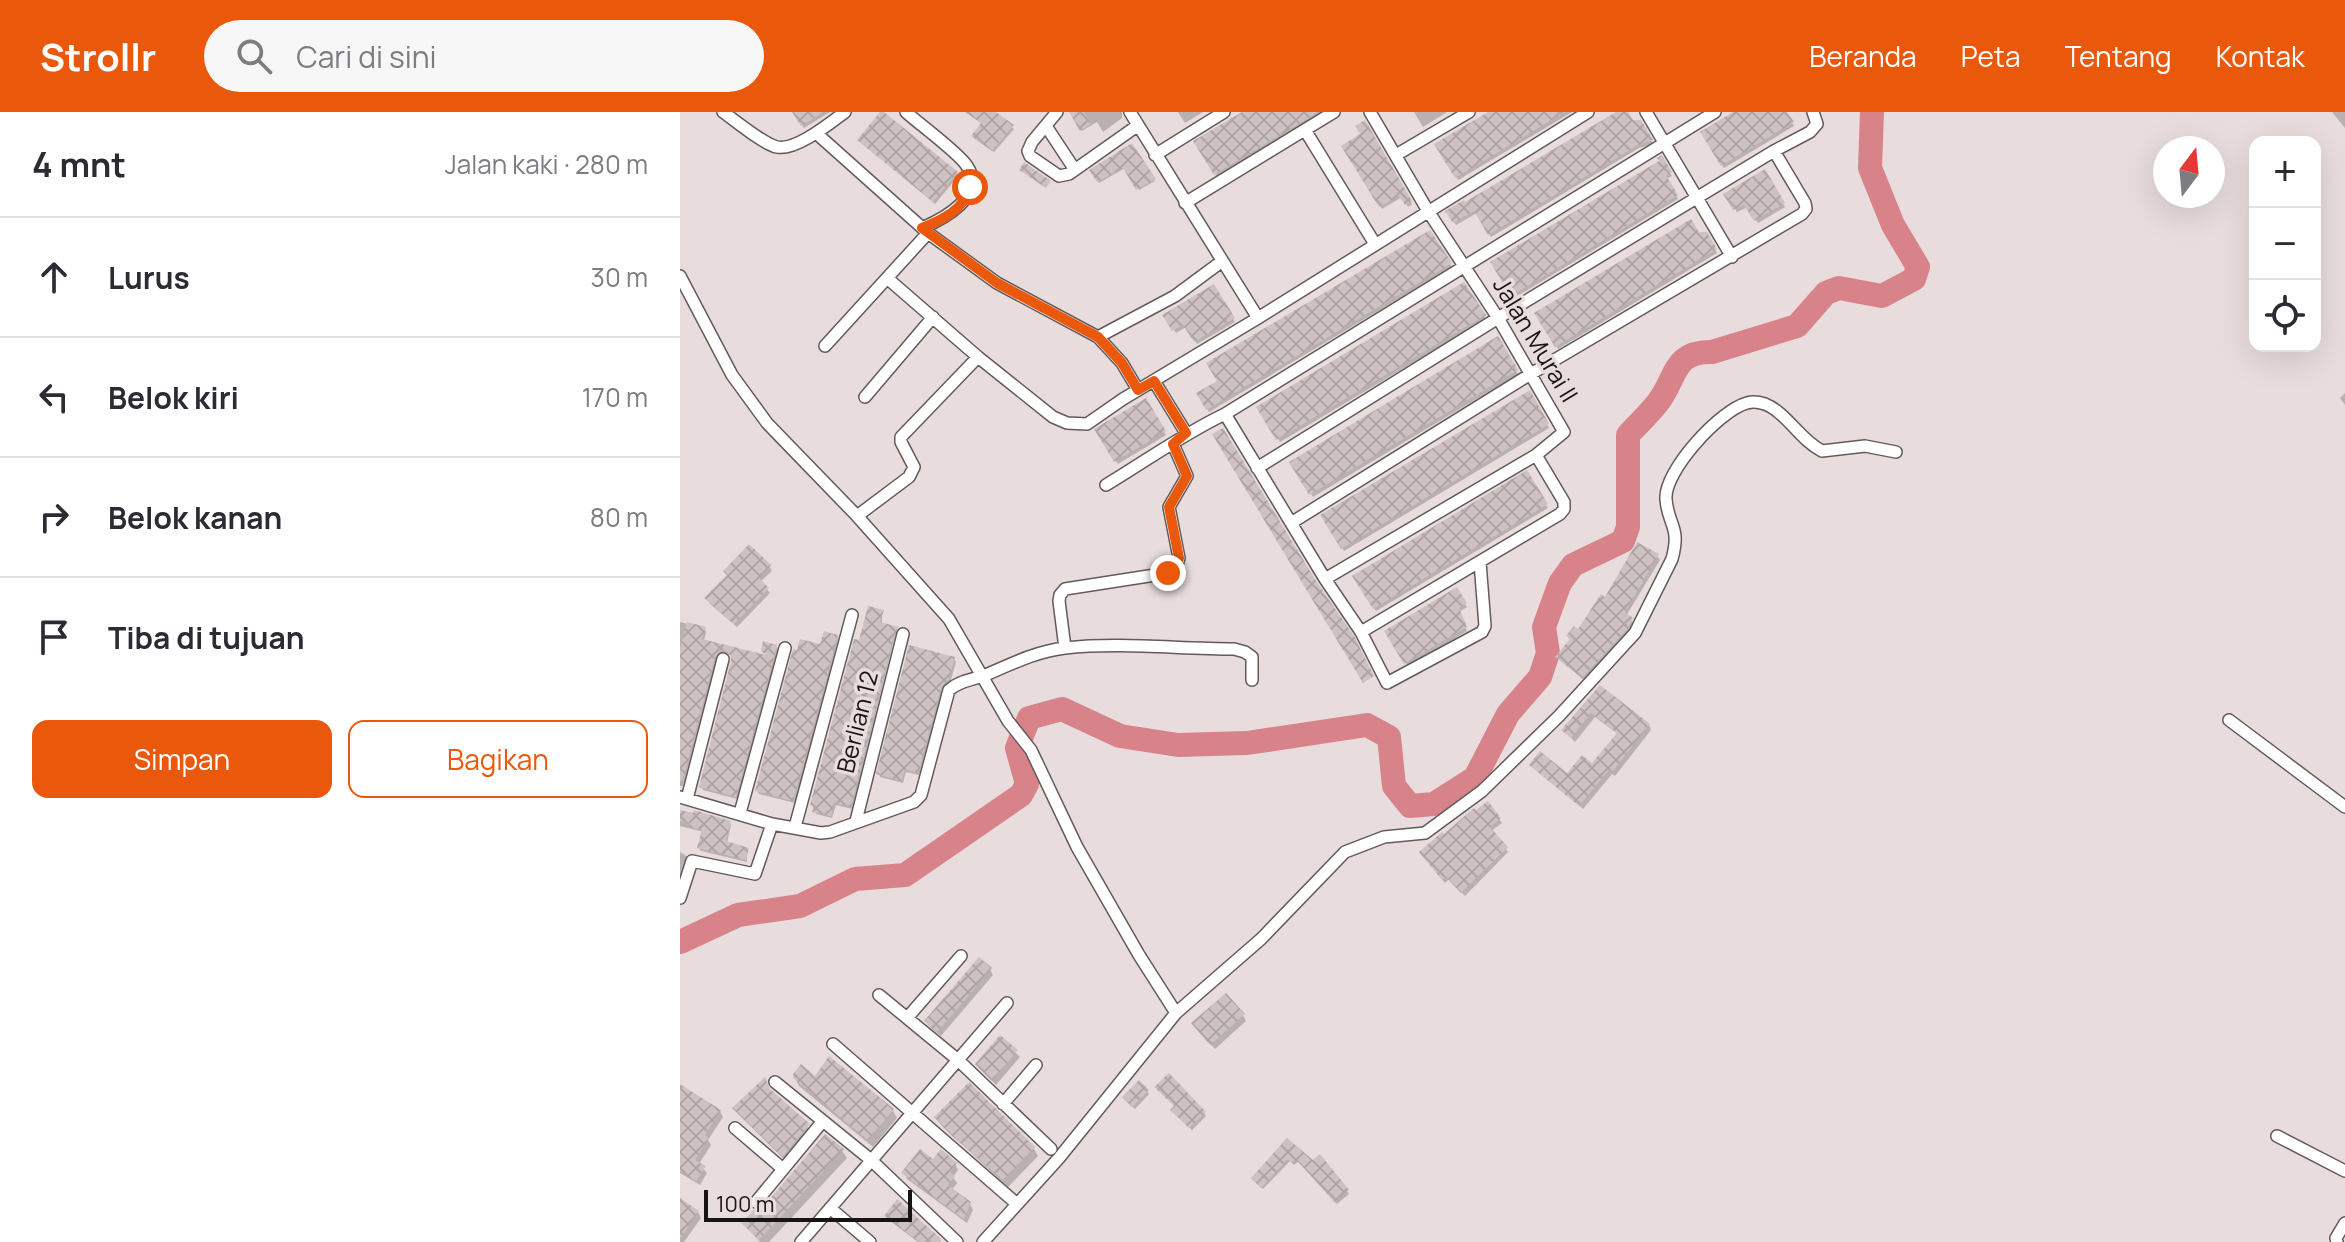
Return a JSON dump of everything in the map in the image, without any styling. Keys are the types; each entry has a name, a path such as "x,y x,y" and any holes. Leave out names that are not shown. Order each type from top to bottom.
{"street":[{"path":"723,112 776,147 788,147 816,133 845,112"},
{"path":"825,346 925,231 956,210 969,193 971,180 967,166 906,112"},
{"path":"1057,112 1032,142 1029,154 1059,176 1075,170 1137,126"},
{"path":"1130,112 1258,318"},
{"path":"1155,155 1224,112"},
{"path":"1185,203 1334,112"},
{"name":"Jalan Murai II","path":"1325,579 1536,455 1564,432 1498,318 1428,211 1370,112"},
{"path":"1396,155 1469,112"},
{"path":"887,278 1041,408 1067,423 1087,424 1588,112"},
{"path":"1646,112 1732,257"},
{"path":"1106,485 1186,433 1225,414 1715,112"},
{"path":"1257,468 1498,318 1815,128 1817,119 1813,112"},
{"path":"1046,126 1075,170"},
{"path":"1305,130 1375,244"},
{"path":"816,133 925,231 997,283 1098,337 1122,363 1138,390"},
{"path":"1291,523 1529,375 1797,218 1806,209 1805,203 1774,151"},
{"path":"1098,337 1175,296 1221,262"},
{"path":"680,276 732,375 767,423 857,516 949,619 1008,721 1031,750 1077,847 1176,1013"},
{"path":"865,397 933,317"},
{"path":"857,516 909,477 914,467 901,437 978,357"},
{"path":"1154,381 1186,433"},
{"path":"983,1242 1085,1128 1176,1013 1261,939 1345,852 1384,837 1425,833 1482,791 1559,716 1635,633 1676,546 1677,536 1666,498 1673,475 1692,448 1715,425 1743,403 1756,402 1772,408 1822,451 1865,446 1896,452"},
{"path":"1225,414 1325,579 1361,632 1388,684 1482,632 1485,626 1480,562"},
{"path":"1065,648 1059,601 1065,589 1168,573 1176,568 1179,558 1169,507 1187,476 1173,444"},
{"path":"1361,632 1564,509 1564,502 1536,455"},
{"path":"795,827 852,615"},
{"name":"Berlian 12","path":"856,821 903,634"},
{"path":"723,659 683,798 772,824 825,833 918,799 949,690 956,684 1029,656 1065,648 1154,645 1234,649 1252,657 1252,680"},
{"path":"740,813 785,648"},
{"path":"2229,720 2345,807"},
{"path":"680,898 692,861 755,874 772,824"},
{"path":"907,1018 961,956"},
{"path":"879,995 958,1060 1051,1149"},
{"path":"801,1242 1007,1003"},
{"path":"833,1044 1017,1204"},
{"path":"1003,1104 1036,1065"},
{"path":"775,1082 871,1160 957,1242"},
{"path":"756,1202 823,1121"},
{"path":"735,1128 783,1169"},
{"path":"2277,1136 2345,1171"},
{"path":"830,1208 870,1242"},
{"path":"2337,1242 2336,1238 2345,1223"}],"building":[{"path":"792,112 824,112 801,126"},
{"path":"880,112 884,112 958,172 933,202 857,140"},
{"path":"965,112 996,112 1014,125 992,151 971,136 981,123"},
{"path":"1069,112 1084,112 1091,124 1080,131"},
{"path":"1242,112 1318,112 1214,175 1193,141"},
{"path":"1488,112 1565,112 1455,178 1434,144"},
{"path":"1616,112 1628,112 1633,120 1641,120 1653,140 1638,145 1488,235 1474,211 1453,223 1445,211 1465,202"},
{"path":"1733,112 1787,112 1794,122 1721,166 1700,132"},
{"path":"1365,120 1412,201 1405,205 1399,196 1379,207 1341,146 1360,134 1355,126"},
{"path":"1132,143 1156,179 1136,190 1123,168 1097,182 1089,170"},
{"path":"1662,155 1672,172 1666,175 1678,195 1511,296 1490,262 1659,161 1657,158"},
{"path":"1024,162 1051,181 1046,188 1019,170"},
{"path":"1765,169 1785,203 1754,221 1744,205 1733,210 1723,194"},
{"path":"1691,219 1699,232 1707,232 1717,249 1555,347 1534,313"},
{"path":"1430,230 1452,263 1206,410 1196,393 1217,381 1206,363"},
{"path":"1464,282 1486,315 1276,440 1256,407"},
{"path":"1214,284 1235,318 1194,342 1183,325 1172,331 1162,315"},
{"path":"1498,336 1518,370 1309,495 1289,462"},
{"path":"1530,390 1549,424 1341,549 1320,515"},
{"path":"1146,398 1166,431 1114,462 1094,429"},
{"path":"1223,428 1318,584 1354,636 1374,676 1363,683 1212,434"},
{"path":"1527,470 1548,504 1373,609 1352,576"},
{"path":"1637,542 1659,554 1625,612 1633,618 1628,628 1582,678 1555,657 1570,639 1566,636 1574,626 1578,629 1601,594 1605,597"},
{"path":"749,544 771,565 759,578 769,588 734,624 704,598 727,575 723,571"},
{"path":"1457,587 1467,603 1459,608 1467,627 1404,664 1384,631"},
{"path":"868,606 884,610 880,622 899,627 895,632 851,807 834,803 831,816 812,812 814,806 810,805 854,639 859,640"},
{"path":"687,622 706,627 702,639 766,655 761,651 763,641 777,645 736,797 699,787 731,661 726,651 720,651 715,657 680,782 680,648"},
{"path":"824,631 838,635 793,801 755,791 793,649 797,650 800,639 820,644"},
{"path":"909,645 955,657 949,679 941,688 918,773 905,769 902,781 876,774"},
{"path":"1600,685 1650,724 1612,772 1609,770 1579,806 1529,765 1540,751 1567,773 1582,755 1592,763 1617,733 1591,713 1571,738 1561,730"},
{"path":"1488,801 1501,818 1490,827 1508,847 1461,893 1446,877 1442,880 1419,852 1474,808 1476,810"},
{"path":"680,810 693,813 694,810 731,821 726,841 749,848 746,860 697,848 702,830 680,821"},
{"path":"979,957 992,968 937,1032 924,1021"},
{"path":"1226,993 1245,1014 1210,1045 1191,1023"},
{"path":"1000,1035 1018,1050 992,1081 975,1064"},
{"path":"829,1056 894,1109 868,1140 793,1078 801,1064 815,1076"},
{"path":"1169,1073 1206,1112 1189,1128 1170,1110 1174,1106 1154,1087"},
{"path":"765,1077 770,1089 810,1124 782,1157 732,1108"},
{"path":"1139,1080 1149,1090 1132,1107 1122,1097"},
{"path":"969,1082 1035,1147 1003,1180 934,1117"},
{"path":"680,1084 721,1110 705,1135 709,1138 695,1160 706,1166 696,1181 680,1171"},
{"path":"825,1134 844,1149 759,1240 741,1223 754,1210 763,1207"},
{"path":"1287,1138 1313,1160 1320,1154 1349,1190 1334,1202 1301,1164 1288,1159 1261,1188 1251,1178"},
{"path":"920,1149 933,1159 941,1149 957,1163 950,1172 955,1176 948,1185 971,1202 964,1219 901,1173"},
{"path":"680,1198 699,1211 680,1239"},
{"path":"897,1199 941,1239 939,1242 920,1242 884,1216"}],"waterway":[{"path":"680,942 738,915 800,906 855,879 905,875 1021,795 1027,784 1017,748 1029,718 1062,709 1120,736 1178,745 1247,743 1367,725 1389,737 1394,786 1410,806 1434,804 1475,778 1508,714 1540,677 1548,653 1544,627 1560,583 1573,565 1623,541 1628,527 1628,435 1659,401 1683,361 1699,353 1712,352 1797,326 1826,293 1839,288 1882,296 1914,279 1918,267 1893,225 1870,168 1872,112"}],"route":[{"path":"970,187 956,210 922,228 997,283 1098,337 1122,363 1138,390 1154,381 1186,433 1173,444 1187,476 1169,507 1179,558 1176,568 1168,573"}]}
